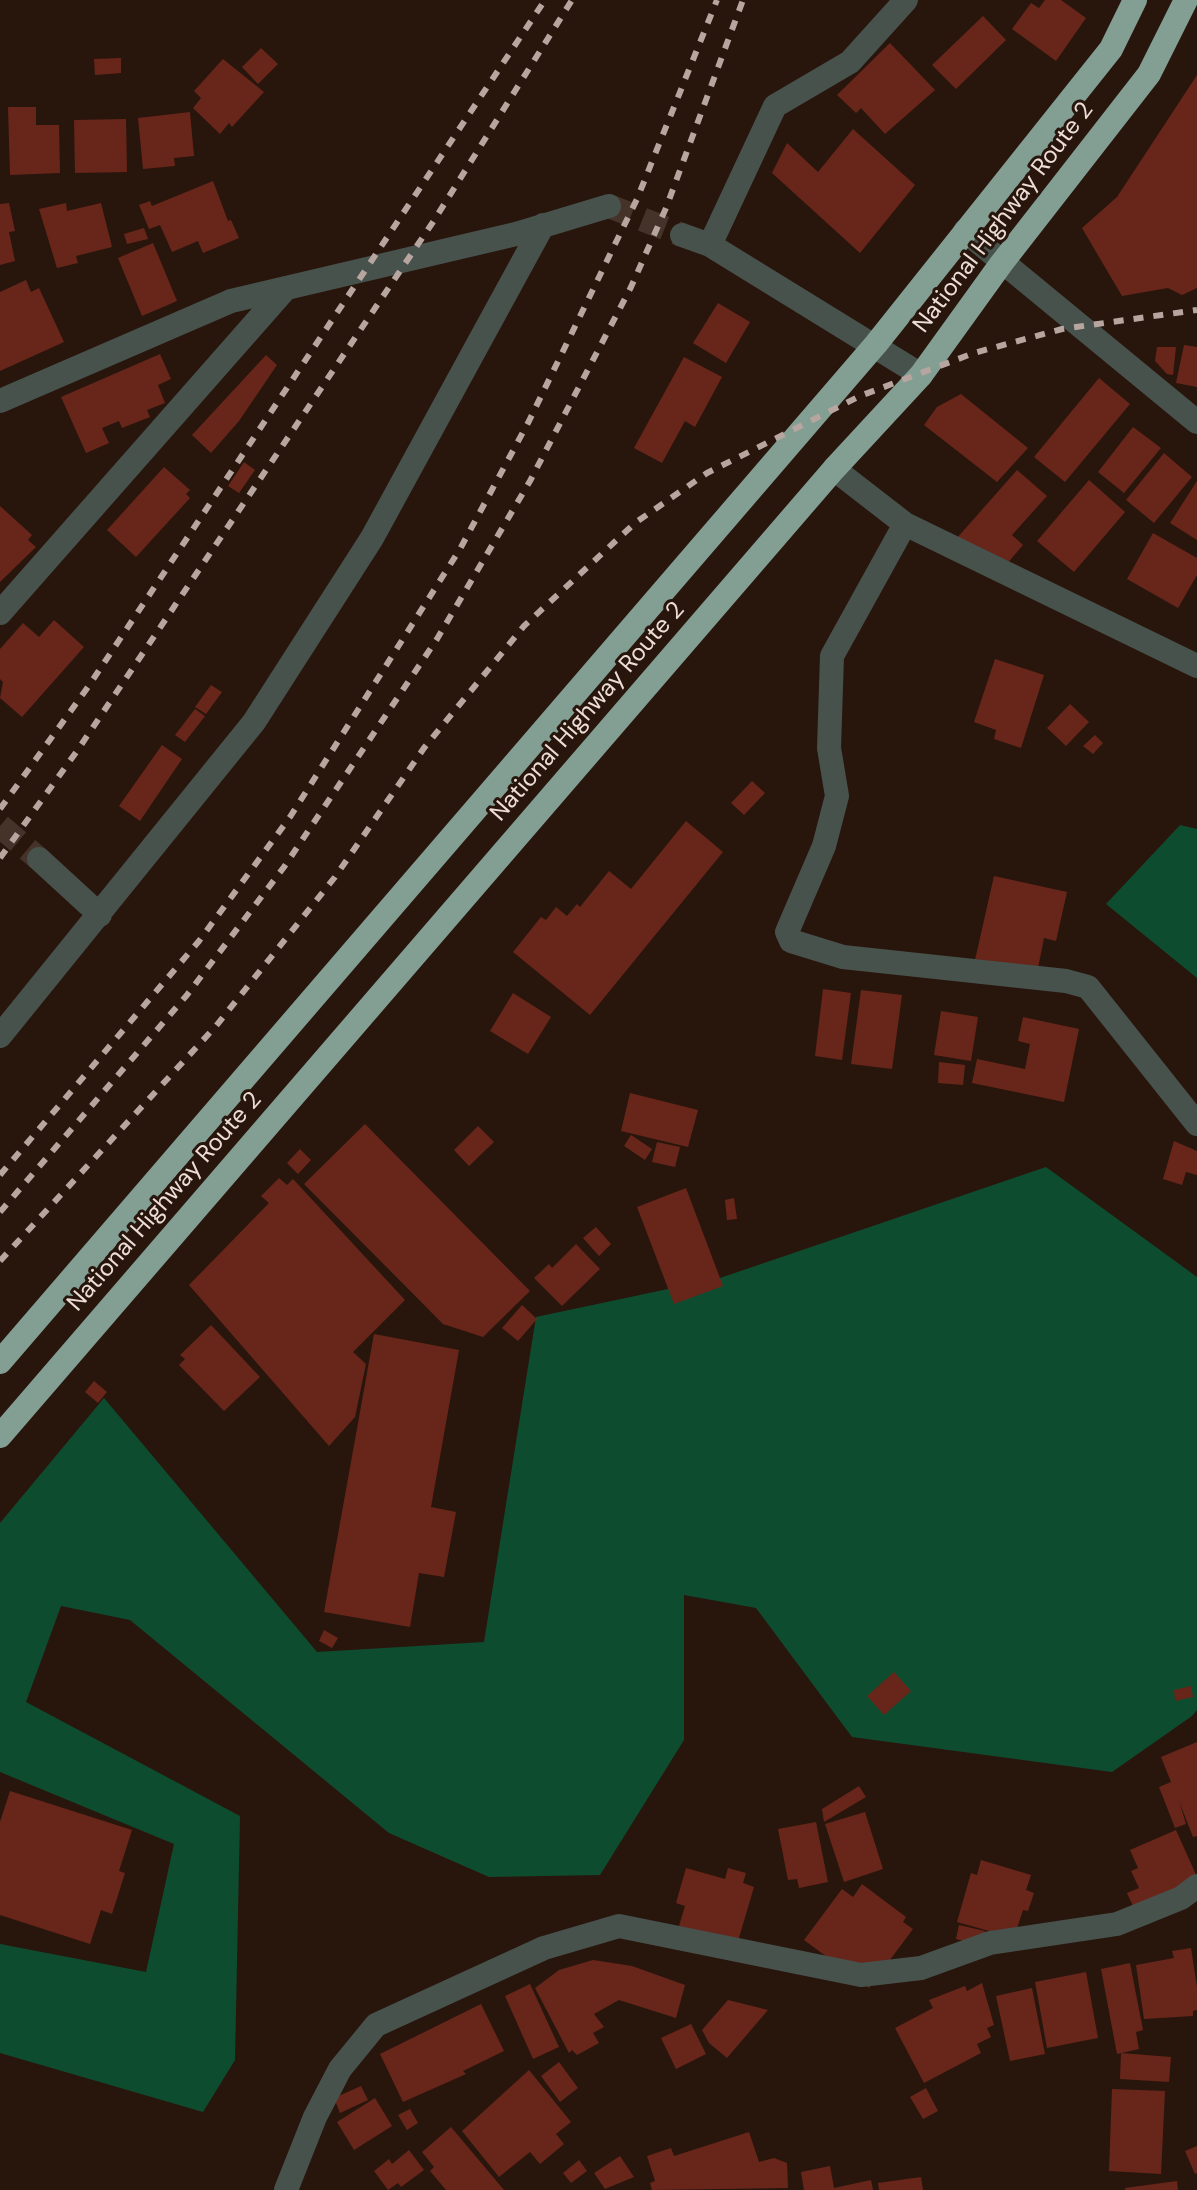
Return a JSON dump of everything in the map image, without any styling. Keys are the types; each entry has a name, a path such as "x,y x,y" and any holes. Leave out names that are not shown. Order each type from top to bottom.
{"highway":[{"name":"National Highway Route 2","path":"0,1362 876,344 1111,49 1135,0"},
{"name":"National Highway Route 2","path":"0,1436 834,469 921,375 1001,264 1149,74 1186,0"}],"street":[{"path":"710,245 775,106 850,62 906,0"},
{"path":"0,401 231,301 609,206"},
{"path":"0,1036 254,722 372,538 543,225"},
{"path":"965,231 1001,264 1197,422"},
{"path":"682,235 710,245 876,344 921,375"},
{"path":"0,613 286,288"},
{"path":"834,469 905,524 1197,666"},
{"path":"905,524 832,656 829,748 837,796 824,846 787,932 791,941 843,957 1066,981 1088,987 1197,1124"},
{"path":"39,859 100,915"},
{"path":"286,2190 315,2117 340,2069 376,2025 544,1948 619,1926 861,1975 921,1968 990,1943 1117,1924 1181,1898 1197,1886"}],"green space":[{"path":"1180,825 1197,829 1197,978 1106,904"},
{"path":"1046,1167 1197,1277 1197,1710 1192,1716 1112,1772 852,1737 756,1608 684,1595 684,1740 600,1875 489,1877 389,1833 130,1620 61,1606 26,1702 240,1816 235,2060 203,2112 0,2053 0,1944 146,1972 174,1844 0,1772 0,1523 104,1398 317,1652 484,1642 536,1317 720,1278"}],"building":[{"path":"1045,0 1061,0 1086,18 1056,61 1012,29 1031,3 1039,8"},
{"path":"983,16 1006,40 956,89 932,65"},
{"path":"890,43 935,90 885,134 861,108 856,113 837,95"},
{"path":"261,48 278,64 258,84 242,67"},
{"path":"121,58 121,73 95,75 94,59"},
{"path":"223,59 264,92 232,127 229,123 220,134 193,108 201,98 194,91"},
{"path":"1197,75 1197,288 1182,295 1168,288 1122,296 1082,228 1117,197"},
{"path":"8,107 36,107 36,125 59,125 60,173 10,175"},
{"path":"190,112 194,156 174,158 175,166 143,169 138,118"},
{"path":"126,119 127,172 75,173 74,120"},
{"path":"853,129 915,185 860,253 772,173 787,143 818,172"},
{"path":"213,181 228,221 231,220 239,238 203,253 198,241 172,252 160,225 149,229 139,205 150,201 152,206"},
{"path":"9,203 15,231 9,232 15,261 0,265 0,204"},
{"path":"66,203 67,211 101,203 112,247 76,256 78,263 57,268 39,209"},
{"path":"144,228 148,239 127,244 124,234"},
{"path":"153,243 177,301 142,316 118,258"},
{"path":"26,280 31,292 39,288 64,342 0,371 0,292"},
{"path":"718,303 750,322 726,363 693,343"},
{"path":"1184,345 1197,347 1197,387 1176,383"},
{"path":"1157,347 1176,347 1173,375 1167,374 1155,361"},
{"path":"160,354 171,379 158,385 165,403 147,410 150,417 122,428 119,421 102,428 109,443 86,453 61,397"},
{"path":"266,355 277,365 239,421 211,453 192,435"},
{"path":"684,357 722,377 695,427 685,421 662,463 634,448"},
{"path":"1099,378 1130,404 1065,482 1034,457"},
{"path":"961,394 1028,448 997,482 924,425 937,407"},
{"path":"1133,427 1161,448 1124,493 1098,472"},
{"path":"1164,453 1192,477 1154,523 1126,500"},
{"path":"244,462 255,470 239,493 228,486"},
{"path":"164,467 190,490 186,494 190,498 136,557 107,530"},
{"path":"1017,470 1047,496 1012,535 1023,545 1005,566 957,538"},
{"path":"1089,480 1125,512 1074,572 1037,541"},
{"path":"1197,481 1197,540 1170,523"},
{"path":"0,506 32,535 28,540 36,547 0,582"},
{"path":"1153,533 1197,558 1197,575 1178,608 1127,579"},
{"path":"54,620 84,647 22,717 0,698 3,682 0,679 0,649 23,623 39,637"},
{"path":"995,659 1044,675 1021,748 994,739 996,730 974,722"},
{"path":"211,685 222,692 206,714 195,707"},
{"path":"1070,704 1089,722 1066,746 1047,728"},
{"path":"195,709 205,716 185,742 175,735"},
{"path":"1095,735 1103,743 1093,754 1083,746"},
{"path":"162,745 182,759 140,821 119,806"},
{"path":"752,781 765,793 744,815 731,803"},
{"path":"686,821 723,852 590,1015 513,952 541,917 546,920 556,907 567,916 577,904 580,907 609,871 631,889"},
{"path":"994,876 1067,892 1056,941 1044,938 1037,973 975,960"},
{"path":"823,989 851,993 842,1060 815,1056"},
{"path":"861,990 902,995 892,1069 851,1064"},
{"path":"513,993 551,1017 528,1054 490,1031"},
{"path":"941,1011 978,1017 971,1061 934,1055"},
{"path":"1023,1017 1079,1029 1064,1102 972,1083 977,1059 1025,1069 1030,1044 1018,1041"},
{"path":"939,1062 965,1065 963,1085 938,1083"},
{"path":"630,1093 698,1110 688,1147 621,1131"},
{"path":"365,1124 530,1291 483,1337 443,1324 304,1184"},
{"path":"478,1126 494,1142 469,1166 454,1150"},
{"path":"631,1135 652,1149 645,1160 624,1146"},
{"path":"1174,1141 1197,1151 1197,1175 1186,1172 1182,1185 1163,1179"},
{"path":"657,1142 680,1147 675,1167 652,1162"},
{"path":"300,1149 311,1160 298,1174 287,1163"},
{"path":"279,1178 287,1185 293,1179 405,1300 353,1352 366,1364 355,1417 329,1446 189,1285 269,1203 261,1196"},
{"path":"686,1188 723,1286 674,1304 637,1207"},
{"path":"734,1198 737,1219 727,1220 725,1200"},
{"path":"596,1227 611,1244 599,1256 583,1238"},
{"path":"576,1244 600,1269 562,1306 534,1278 549,1264 552,1268"},
{"path":"522,1305 537,1319 518,1341 502,1328"},
{"path":"211,1325 260,1377 224,1411 179,1365 185,1359 180,1355"},
{"path":"374,1334 459,1350 431,1507 456,1512 444,1577 419,1573 410,1627 324,1612"},
{"path":"94,1381 107,1392 98,1403 85,1392"},
{"path":"324,1630 338,1638 332,1648 319,1641"},
{"path":"894,1672 911,1691 884,1715 867,1696"},
{"path":"1191,1686 1193,1697 1175,1701 1174,1690"},
{"path":"1197,1742 1197,1836 1193,1837 1179,1801 1186,1824 1175,1828 1159,1787 1171,1782 1161,1757"},
{"path":"859,1786 866,1797 824,1822 822,1809"},
{"path":"10,1791 132,1830 119,1871 125,1873 112,1914 101,1910 90,1944 0,1915 0,1822"},
{"path":"865,1812 883,1869 844,1882 825,1824"},
{"path":"816,1822 828,1882 799,1888 797,1879 788,1880 778,1829"},
{"path":"1176,1830 1197,1877 1140,1921 1127,1893 1139,1888 1131,1871 1138,1868 1130,1850"},
{"path":"981,1860 1031,1875 1026,1890 1034,1893 1028,1911 1023,1910 1014,1938 957,1922 971,1873 977,1875"},
{"path":"686,1868 725,1879 728,1868 746,1873 743,1883 754,1887 736,1948 679,1926 685,1906 676,1903"},
{"path":"862,1884 906,1917 903,1922 913,1929 869,1988 804,1940 842,1889 853,1897"},
{"path":"959,1925 985,1931 982,1945 956,1939"},
{"path":"1191,1948 1197,2010 1193,2011 1193,2016 1144,2019 1136,1965 1174,1958 1172,1951"},
{"path":"593,1960 632,1966 685,1985 676,2018 619,2000 594,2014 604,2027 593,2033 599,2043 577,2055 572,2050 569,2053 535,1988 559,1970"},
{"path":"1130,1963 1143,2030 1136,2032 1139,2049 1117,2054 1101,1969"},
{"path":"1086,1972 1098,2038 1047,2048 1035,1982"},
{"path":"982,1983 994,2025 987,2028 991,2037 977,2044 981,2053 924,2083 895,2028 933,2008 929,2000 965,1986 967,1991"},
{"path":"530,1984 559,2047 533,2059 505,1996"},
{"path":"1032,1988 1045,2054 1010,2061 996,1996"},
{"path":"728,2000 768,2010 727,2058 709,2043 702,2030"},
{"path":"481,2004 504,2051 463,2071 466,2074 403,2102 380,2054"},
{"path":"691,2024 706,2054 676,2069 661,2038"},
{"path":"1121,2053 1171,2057 1169,2082 1120,2079"},
{"path":"559,2062 578,2088 560,2102 541,2076"},
{"path":"529,2070 571,2122 556,2134 564,2144 540,2164 530,2152 499,2177 462,2131"},
{"path":"361,2086 368,2100 340,2113 334,2098"},
{"path":"926,2088 938,2111 923,2119 910,2097"},
{"path":"1112,2089 1165,2091 1161,2174 1109,2171"},
{"path":"375,2098 392,2126 354,2150 337,2122"},
{"path":"410,2109 418,2123 407,2130 398,2115"},
{"path":"451,2127 504,2190 446,2190 430,2171 434,2167 422,2152"},
{"path":"749,2132 759,2162 774,2158 787,2163 788,2188 652,2190 650,2183 655,2181 647,2156 671,2148 674,2156"},
{"path":"1197,2146 1197,2173 1195,2174 1185,2151"},
{"path":"409,2150 424,2170 401,2187 398,2183 388,2190 374,2171 389,2159 392,2164"},
{"path":"620,2156 634,2177 605,2189 594,2173"},
{"path":"579,2160 587,2171 571,2183 563,2173"},
{"path":"830,2166 834,2188 871,2180 873,2190 804,2190 801,2172"},
{"path":"921,2177 923,2190 879,2190 878,2183"},
{"path":"1177,2181 1178,2190 1125,2190 1125,2188"}],"tunnel":[{"path":"609,206 682,235"},
{"path":"0,826 39,859"}],"railway":[{"path":"0,809 88,687 545,0"},
{"path":"0,858 77,751 433,222 572,0"},
{"path":"0,1175 199,941 290,817 460,549 529,421 637,199 717,0"},
{"path":"0,1212 187,995 284,867 437,639 530,481 631,287 666,208 743,0"},
{"path":"0,1261 216,1026 335,877 424,748 524,626 635,523 707,473 860,396 974,353 1062,329 1197,310"}]}
